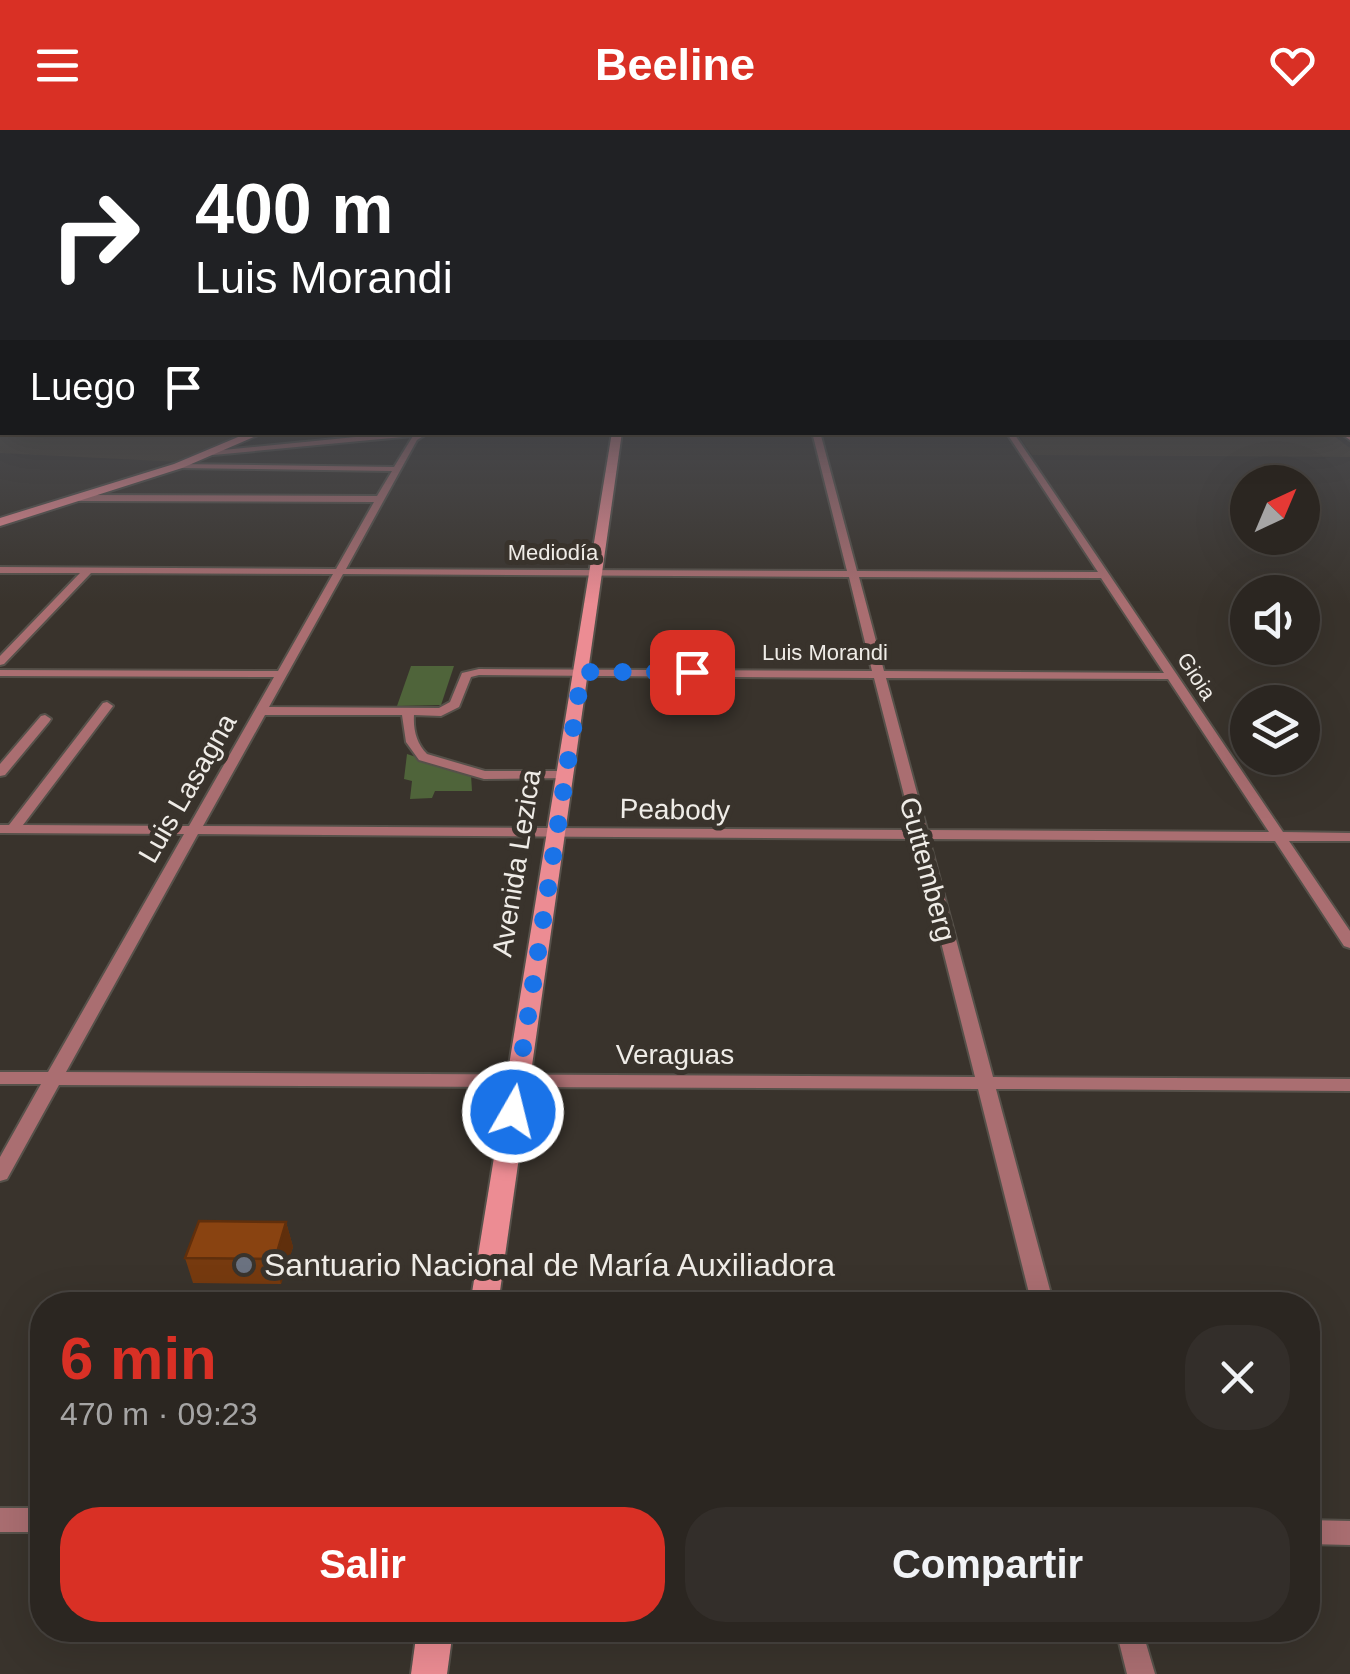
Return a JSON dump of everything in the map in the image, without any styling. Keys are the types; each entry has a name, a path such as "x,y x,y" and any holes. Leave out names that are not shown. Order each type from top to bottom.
{"street":[{"path":"0,522 193,460"},
{"name":"Luis Lasagna","path":"0,1174 402,460"},
{"name":"Avenida Lezica","path":"486,1292 612,460"},
{"name":"Guttemberg","path":"823,460 1040,1292"},
{"name":"Gioia","path":"1027,460 1350,943"},
{"path":"178,466 397,469"},
{"path":"76,498 380,499"},
{"name":"Mediodía","path":"0,570 1106,575"},
{"path":"0,662 88,571"},
{"path":"0,673 282,674"},
{"name":"Luis Morandi","path":"260,711 408,712 452,708 466,675 471,673 1173,676"},
{"path":"6,829 107,706"},
{"path":"408,712 406,723 416,752 423,756 484,775 565,775"},
{"path":"0,772 45,719"},
{"name":"Peabody","path":"6,829 1350,837"},
{"name":"Veraguas","path":"0,1078 1350,1085"},
{"path":"0,1520 30,1520"},
{"path":"1320,1532 1350,1533"},
{"path":"429,1674 434,1642"},
{"path":"1132,1642 1140,1674"}],"green space":[{"path":"411,666 454,666 441,705 397,706"},
{"path":"407,754 471,775 472,791 435,791 432,798 410,799 412,781 404,779"}],"building":[{"path":"199,1221 286,1222 275,1259 185,1258"}],"place":[{"name":"Santuario Nacional de María Auxiliadora","path":"244,1265"}],"route":[{"path":"513,1112 582,672 692,672"}]}
